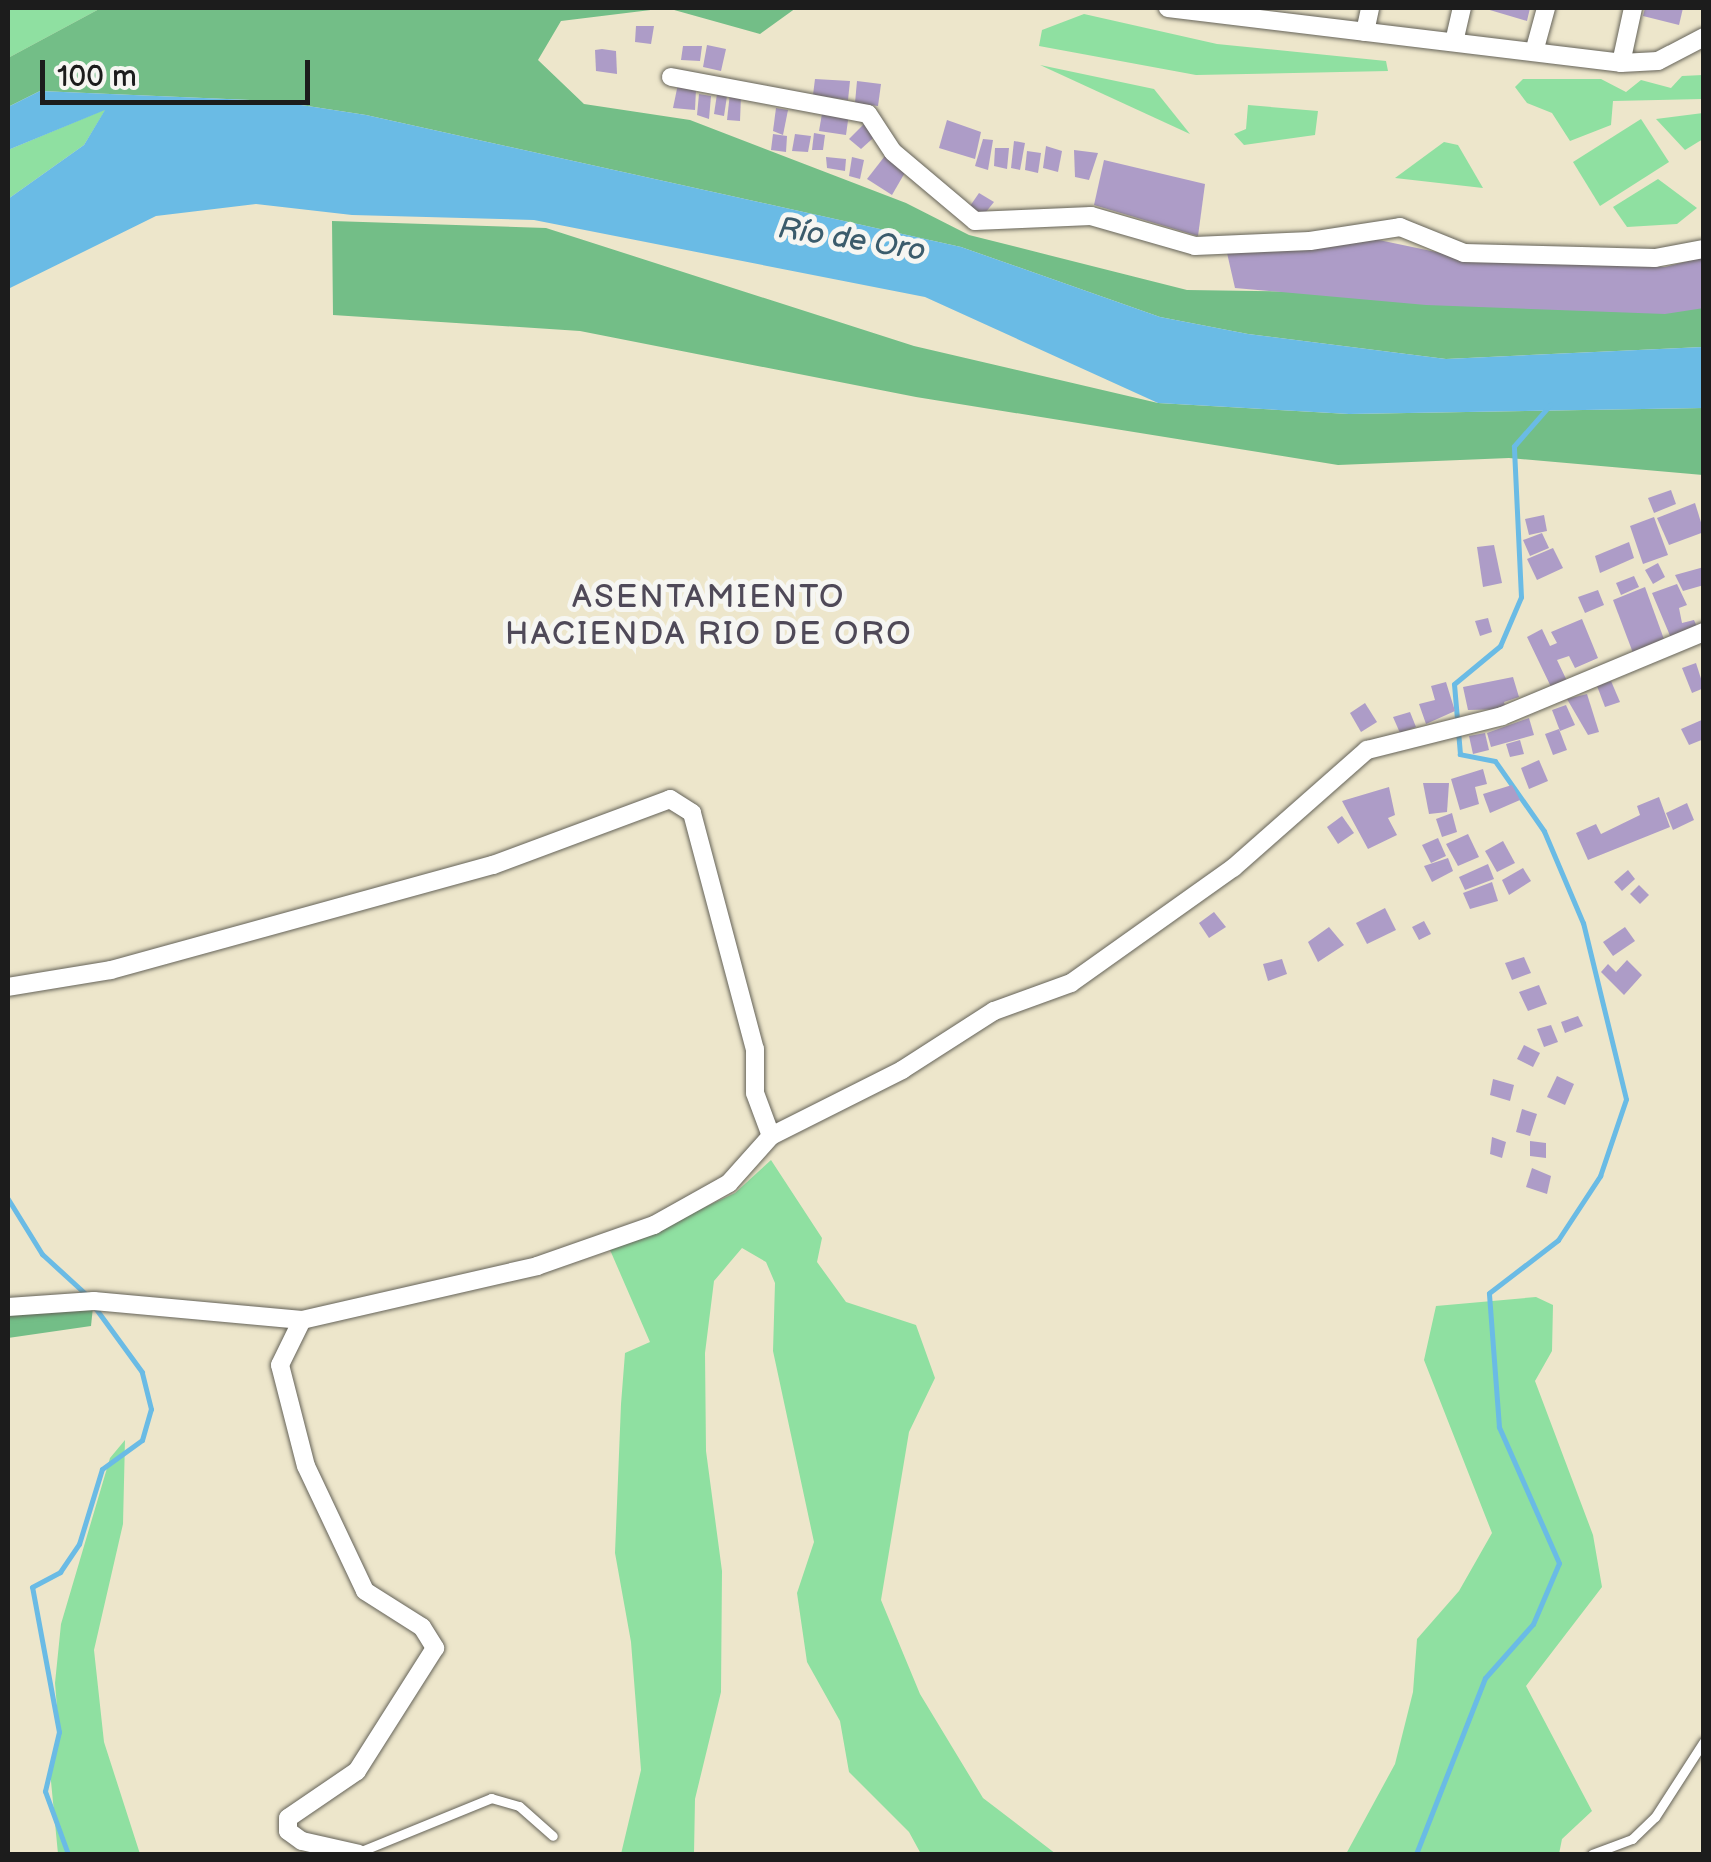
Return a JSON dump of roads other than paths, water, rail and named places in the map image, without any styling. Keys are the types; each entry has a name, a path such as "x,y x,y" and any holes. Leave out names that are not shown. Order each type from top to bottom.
{"street":[{"path":"1168,8 1284,14 1365,32 1620,63 1658,60 1704,37"},
{"path":"1365,32 1370,8"},
{"path":"1454,42 1462,8"},
{"path":"1534,52 1546,8"},
{"path":"1620,63 1633,8"},
{"path":"671,76 868,114 893,152 975,221 1091,216 1195,246 1310,241 1400,228 1464,254 1656,258 1704,249"},
{"path":"8,1307 94,1301 302,1320 537,1266 654,1225 696,1208 729,1184 771,1136 902,1070 994,1011 1074,981 1233,868 1366,750 1502,716 1704,632"},
{"path":"8,987 112,970 492,865 670,799 692,813 755,1048 754,1093 771,1136"},
{"path":"302,1320 280,1365 306,1466 366,1591 422,1627 435,1648 357,1770 288,1818 288,1831 302,1842 359,1854"}],"lane":[{"path":"1592,1854 1632,1839 1654,1817 1704,1741"},
{"path":"359,1854 491,1798 519,1806 553,1836"}],"water":[{"name":"Río de Oro","path":"40,91 275,101 366,115 961,247 1160,317 1248,334 1446,359 1703,347 1703,408 1349,414 1158,403 925,297 534,220 352,215 256,204 156,216 8,289 8,199 84,145 105,110 8,150 8,107"}],"waterway":[{"path":"1416,1854 1485,1678 1533,1624 1559,1563 1499,1427 1489,1293 1558,1240 1600,1176 1626,1099 1583,923 1544,831 1495,761 1460,754 1454,684 1500,646 1521,597 1514,446 1550,405"},
{"path":"8,1199 42,1254 89,1297"},
{"path":"68,1854 45,1791 59,1732 32,1587 60,1572 79,1544 102,1469 142,1440 151,1409 142,1372 96,1309"}],"district":[{"name":"ASENTAMIENTO HACIENDA RIO DE ORO","path":"709,618"}]}
